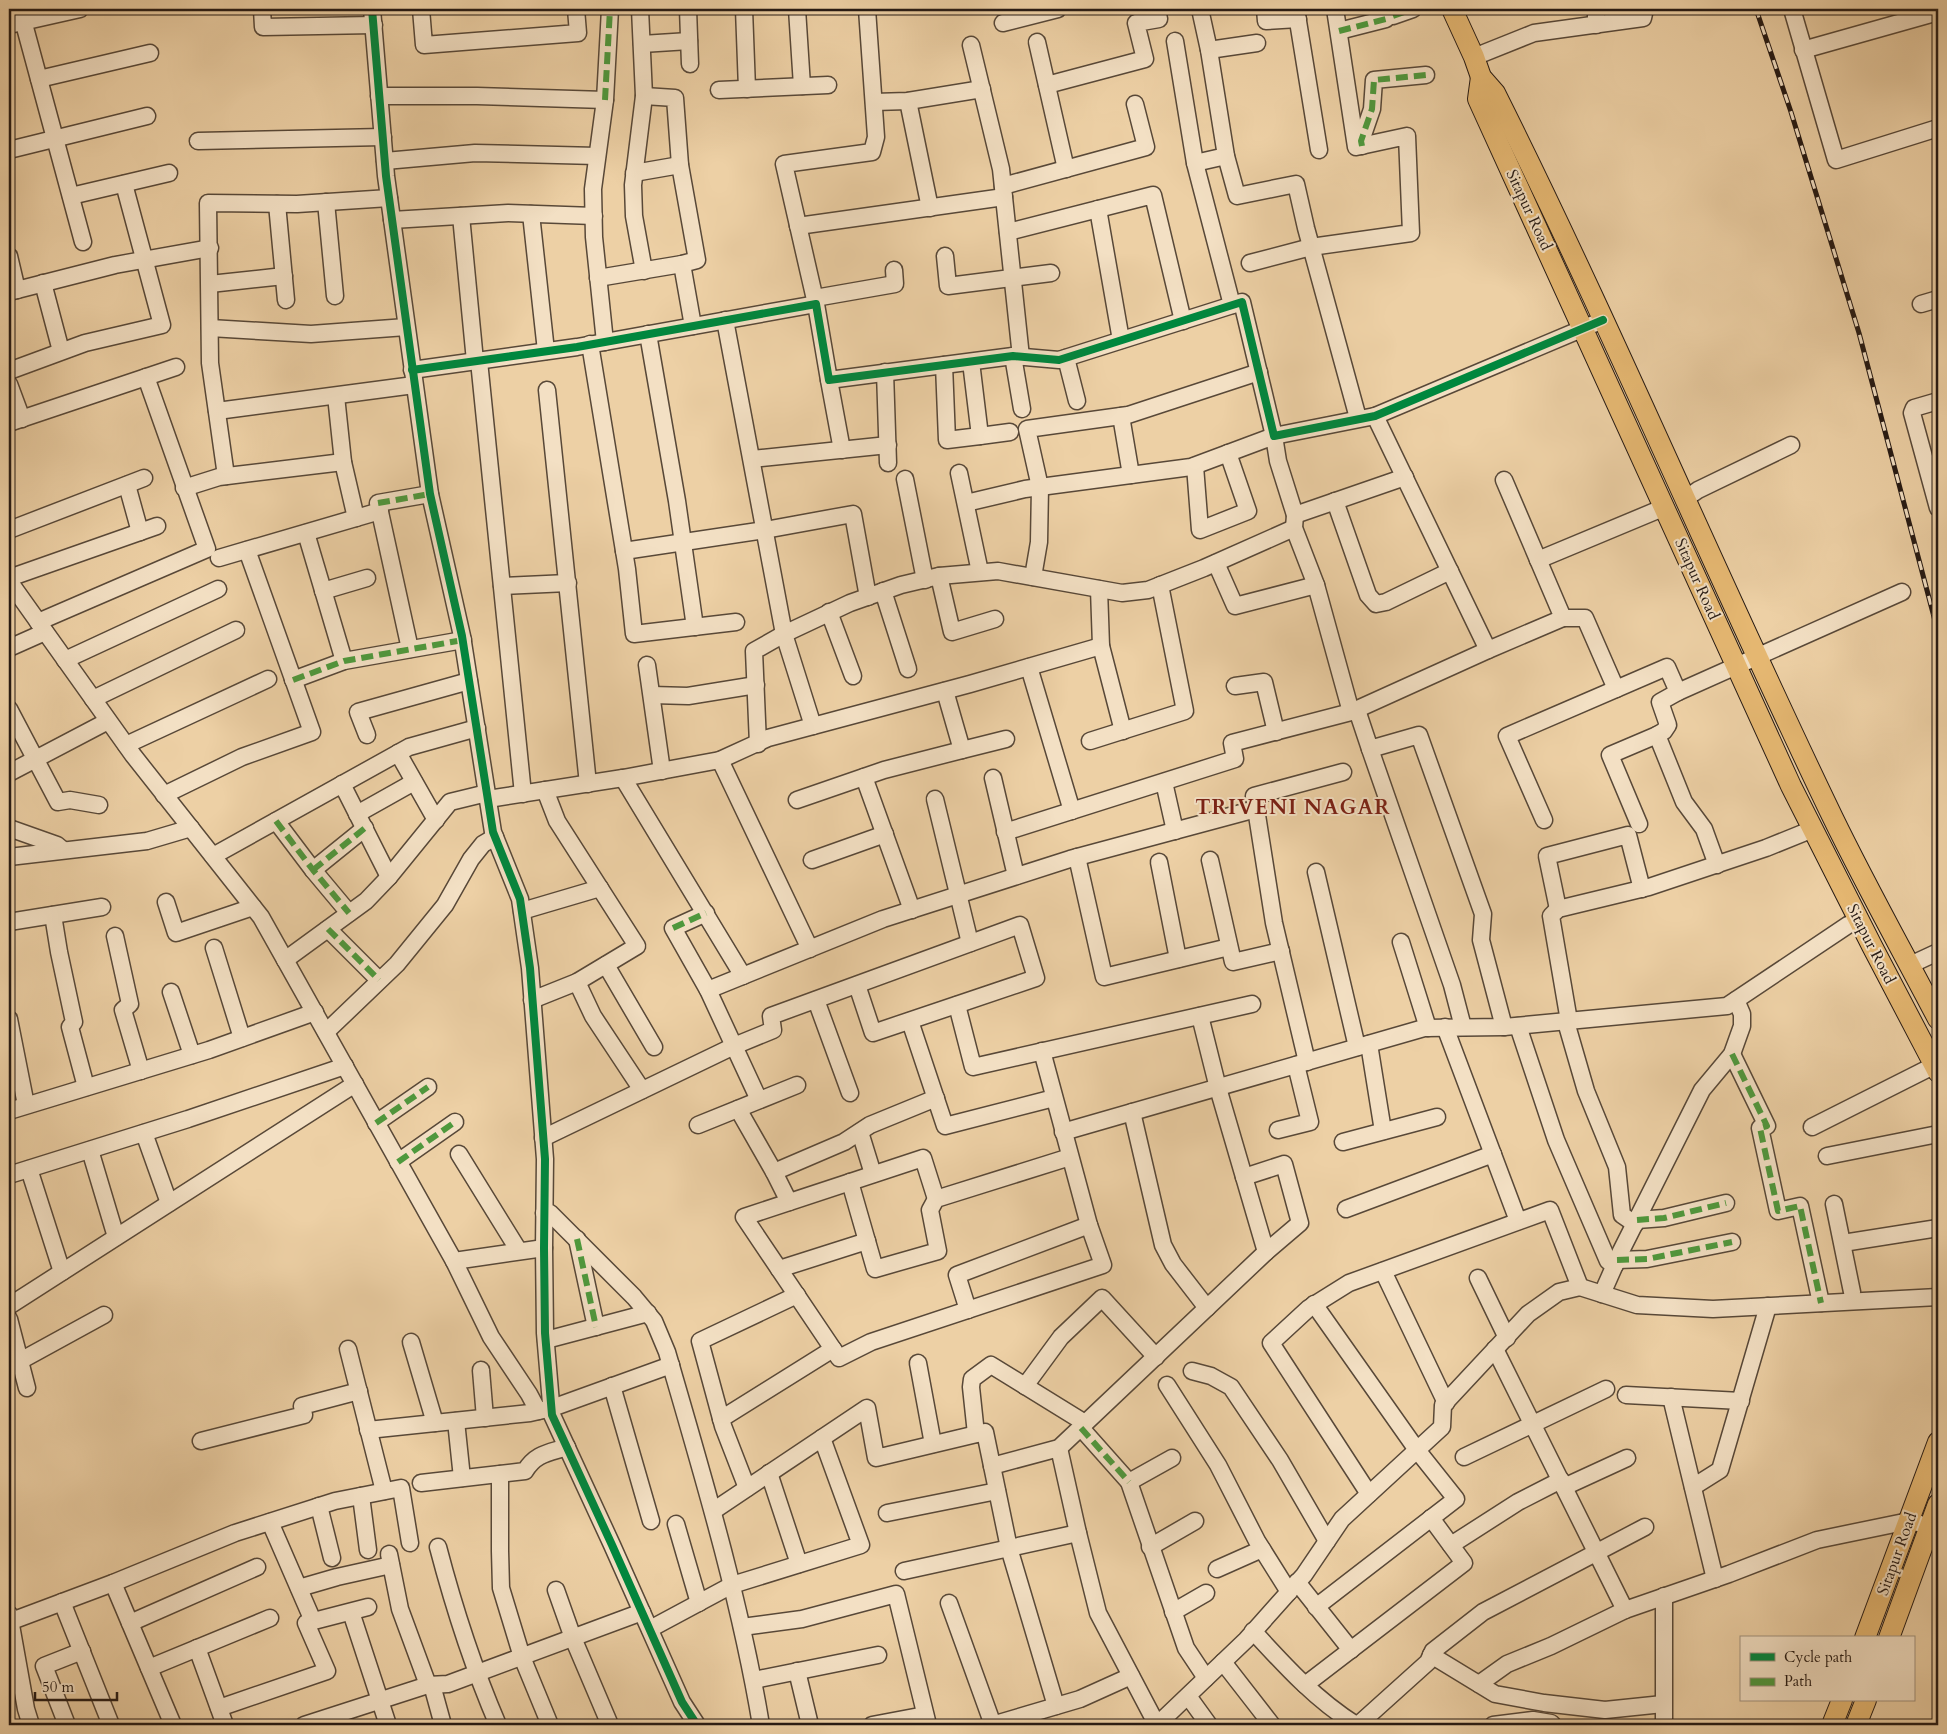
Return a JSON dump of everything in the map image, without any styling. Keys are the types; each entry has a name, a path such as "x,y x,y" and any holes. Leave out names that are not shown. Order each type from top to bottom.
{"main road":[{"name":"Sitapur Road","path":"1452,9 1481,77 1495,93 1551,205 1834,820 1938,1019"},
{"name":"Sitapur Road","path":"1481,77 1478,99 1791,786 1859,920 1937,1063"},
{"path":"1831,841 1834,820"},
{"path":"1813,829 1831,841 1907,991 1937,1063"},
{"name":"Sitapur Road","path":"1866,1636 1938,1442"},
{"name":"Sitapur Road","path":"1890,1636 1938,1504"},
{"path":"1832,1725 1841,1702"},
{"path":"1856,1725 1865,1702"}],"street":[{"path":"77,9 17,18 39,79 83,242"},
{"path":"262,9 263,27 373,17 384,161 430,494 463,640 495,837 520,899 522,911 532,1000 545,1159 545,1410"},
{"path":"421,9 424,45 578,33 576,9"},
{"path":"610,9 605,100 593,189 598,278 598,343 634,634 736,622"},
{"path":"640,9 644,96 632,185 634,216 644,271"},
{"path":"688,9 690,64"},
{"path":"744,9 747,89"},
{"path":"797,9 802,86"},
{"path":"842,450 815,301 784,164 872,152 876,137 867,9"},
{"path":"1047,85 1145,59 1136,23 1160,18 1157,9"},
{"path":"1200,9 1209,50 1226,156 1237,196 1296,184 1358,418"},
{"path":"1265,9 1266,21 1297,14 1319,150"},
{"path":"1250,263 1312,247 1411,232 1407,136 1356,147 1335,9"},
{"path":"1339,31 1390,18 1413,9"},
{"path":"1474,57 1534,33 1596,17 1642,18 1644,9"},
{"path":"1792,9 1836,160 1938,128"},
{"path":"1003,23 1047,10"},
{"path":"1804,50 1928,12"},
{"path":"642,44 689,41"},
{"path":"1175,41 1195,163 1232,305"},
{"path":"1038,42 1066,169"},
{"path":"1209,50 1257,43"},
{"path":"971,45 1001,169 1013,279 1022,409"},
{"path":"39,79 150,53"},
{"path":"1362,146 1361,142 1372,109 1374,80 1426,75"},
{"path":"718,90 828,85"},
{"path":"874,102 908,100 982,89"},
{"path":"379,96 477,96 605,100"},
{"path":"598,278 697,260 680,165 675,98 644,96"},
{"path":"908,100 930,208"},
{"path":"798,226 930,208 1003,191 1066,169 1146,147 1135,104"},
{"path":"9,150 147,116"},
{"path":"198,141 382,137"},
{"path":"384,161 475,153 598,156"},
{"path":"1195,163 1226,156"},
{"path":"634,173 680,165"},
{"path":"70,196 169,173"},
{"path":"9,371 61,351 162,325 124,184"},
{"path":"1008,232 1153,195 1183,321"},
{"path":"226,476 210,363 208,203 277,204 389,198"},
{"path":"326,202 335,296"},
{"path":"277,204 286,300"},
{"path":"1098,209 1121,340"},
{"path":"392,220 531,214 594,216"},
{"path":"531,214 546,351"},
{"path":"461,216 523,794"},
{"path":"9,256 13,291 115,265 210,248"},
{"path":"945,256 948,286 1051,274"},
{"path":"682,264 693,326"},
{"path":"217,411 336,396 477,361 598,343 725,320 895,284 894,270"},
{"path":"210,284 284,276"},
{"path":"43,283 61,351"},
{"path":"1921,304 1938,299"},
{"path":"829,380 1017,357 1059,360 1242,302 1278,460 1295,521 1354,711 1370,749 1452,985 1463,1027"},
{"path":"725,320 784,634 813,726"},
{"path":"966,503 1025,488 1195,466 1274,436 1375,416 1603,320"},
{"path":"210,328 311,334 406,327"},
{"path":"648,334 683,542 695,627"},
{"path":"1066,358 1077,401"},
{"path":"971,362 980,436"},
{"path":"944,365 947,440 1010,432"},
{"path":"9,384 15,421 176,367"},
{"path":"885,372 888,464"},
{"path":"1033,577 1038,542 1040,487 1027,429 1128,415 1258,372"},
{"path":"9,648 42,627 207,549 146,377"},
{"path":"547,390 588,784"},
{"path":"336,396 343,462 356,518"},
{"path":"1938,401 1914,408 1912,413 1938,508"},
{"path":"1121,416 1131,475"},
{"path":"1375,416 1488,650"},
{"path":"752,459 888,445"},
{"path":"1685,499 1698,490 1791,445"},
{"path":"1195,466 1200,530 1248,511 1228,453"},
{"path":"184,488 226,476 343,462"},
{"path":"959,473 980,572"},
{"path":"758,744 754,651 830,612 875,594 932,578 980,572 998,571 1122,593 1148,590 1216,563 1335,501 1404,477"},
{"path":"9,530 144,478"},
{"path":"905,479 932,578 952,632 995,619"},
{"path":"1504,480 1563,618"},
{"path":"127,485 140,532"},
{"path":"410,650 378,504 430,494"},
{"path":"1335,501 1368,595 1376,604 1386,602 1450,571"},
{"path":"1538,560 1664,507"},
{"path":"219,558 380,511"},
{"path":"624,551 765,530 853,514 875,594 908,669"},
{"path":"157,526 9,579 108,721 260,917 454,1261 491,1337 529,1394 552,1415 682,1702 697,1725"},
{"path":"306,533 344,661"},
{"path":"164,795 242,757 312,732 247,550"},
{"path":"1216,563 1235,606 1316,585"},
{"path":"323,591 367,578"},
{"path":"502,586 568,584"},
{"path":"1090,741 1185,711 1160,585"},
{"path":"1099,588 1100,646 1123,731"},
{"path":"65,660 218,589"},
{"path":"1639,824 1610,755 1657,735 1667,728 1660,702 1678,692 1758,658 1902,592"},
{"path":"830,612 853,676"},
{"path":"1006,832 1235,760 1232,743 1354,711 1563,618 1585,618 1616,689"},
{"path":"93,699 236,630"},
{"path":"293,680 344,661 463,640"},
{"path":"285,960 366,901 389,877 450,802 487,796 523,794 588,784 720,760 768,738 945,691 1100,646"},
{"path":"648,665 662,771"},
{"path":"1029,667 1072,811"},
{"path":"1544,820 1507,736 1667,667 1678,692"},
{"path":"126,745 268,679"},
{"path":"367,735 358,712 469,681"},
{"path":"1236,686 1264,682 1276,732"},
{"path":"652,695 688,696 756,685"},
{"path":"945,691 962,750"},
{"path":"9,709 58,802 70,800 99,805"},
{"path":"9,773 108,721"},
{"path":"213,856 409,747 477,728"},
{"path":"1370,749 1419,735 1483,914 1481,940 1511,1026 1556,1140 1608,1261 1647,1259 1732,1242"},
{"path":"1657,735 1684,802 1704,829 1717,865"},
{"path":"797,800 884,770 1006,740"},
{"path":"398,753 436,820"},
{"path":"720,760 810,949"},
{"path":"1278,1130 1310,1122 1302,1063 1274,923 1254,796 1343,772"},
{"path":"864,777 912,910"},
{"path":"623,778 743,976"},
{"path":"993,778 1016,876"},
{"path":"313,870 361,821 414,782"},
{"path":"1164,782 1175,831"},
{"path":"342,784 389,877"},
{"path":"532,1000 577,982 637,946 557,821 545,790"},
{"path":"935,799 970,943"},
{"path":"708,990 883,919 1077,856 1256,809"},
{"path":"276,821 349,913"},
{"path":"9,828 57,845 63,850"},
{"path":"9,857 147,842 190,828"},
{"path":"1726,1203 1664,1218 1636,1222 1622,1215 1617,1166 1586,1091 1568,1022 1551,916 1558,909 1642,888 1717,865 1813,829"},
{"path":"812,860 884,834"},
{"path":"1558,909 1547,856 1628,835 1642,888"},
{"path":"326,1032 397,964 445,905 471,859 483,844 495,837"},
{"path":"1077,856 1104,977 1230,947"},
{"path":"1210,860 1233,962 1281,951"},
{"path":"1159,862 1178,959"},
{"path":"1316,872 1363,1045 1383,1131"},
{"path":"522,911 600,888"},
{"path":"166,902 176,934 253,907"},
{"path":"9,922 102,908"},
{"path":"706,913 672,928 708,990 759,1100"},
{"path":"53,915 74,1022 70,1027 86,1087"},
{"path":"1063,1132 1428,1028 1511,1026 1568,1022 1727,1006 1848,925 1859,920"},
{"path":"543,1138 734,1046 773,1030 771,1016 1020,925 1036,978 873,1033 857,985"},
{"path":"328,929 379,980"},
{"path":"115,936 130,1004 123,1010 141,1071"},
{"path":"1401,942 1428,1028"},
{"path":"214,948 242,1038"},
{"path":"1910,965 1938,952"},
{"path":"606,965 654,1047"},
{"path":"577,982 593,1016 642,1090"},
{"path":"171,992 192,1055"},
{"path":"816,1000 850,1093"},
{"path":"1602,1294 1616,1262 1702,1090 1732,1054 1742,1026 1742,1014 1736,1000"},
{"path":"957,1005 973,1067 1252,1004"},
{"path":"9,1111 192,1055 315,1012"},
{"path":"1200,1016 1218,1088 1266,1252"},
{"path":"9,1019 26,1105"},
{"path":"910,1021 946,1126 1054,1098"},
{"path":"1445,1028 1518,1221"},
{"path":"936,1199 924,1158 744,1217 840,1358 871,1342 1103,1265 1089,1225 1042,1052"},
{"path":"1732,1054 1768,1126 1760,1128 1778,1211 1800,1206 1821,1303"},
{"path":"1812,1127 1937,1063"},
{"path":"9,1175 345,1066"},
{"path":"9,1306 355,1084"},
{"path":"698,1125 797,1085"},
{"path":"376,1123 428,1087"},
{"path":"774,1172 844,1142 870,1125 936,1098"},
{"path":"738,1109 789,1202"},
{"path":"1132,1112 1163,1245 1173,1264 1206,1308"},
{"path":"1343,1142 1437,1117"},
{"path":"398,1162 455,1122"},
{"path":"144,1132 169,1203"},
{"path":"860,1132 874,1174"},
{"path":"1827,1156 1938,1134"},
{"path":"90,1150 116,1237"},
{"path":"459,1154 519,1251"},
{"path":"1346,1209 1493,1154"},
{"path":"850,1182 875,1269 938,1252 930,1210 936,1199 1070,1157"},
{"path":"992,1466 1059,1448 1206,1308 1300,1223 1284,1164 1244,1177"},
{"path":"28,1169 62,1272"},
{"path":"1834,1204 1852,1292"},
{"path":"1368,1494 1271,1343 1314,1304 1349,1283 1550,1210 1580,1287"},
{"path":"544,1214 550,1213 634,1297 654,1321 671,1364 713,1511 754,1680 762,1725"},
{"path":"968,1310 957,1275 1089,1225"},
{"path":"1843,1243 1938,1228"},
{"path":"576,1239 596,1327"},
{"path":"779,1269 867,1241"},
{"path":"454,1261 544,1248"},
{"path":"1382,1271 1446,1403"},
{"path":"1478,1278 1507,1338"},
{"path":"1059,1448 1098,1613 1157,1725 1223,1662 1293,1587 1342,1519 1442,1427 1443,1405 1528,1314 1560,1292 1580,1287 1637,1305 1713,1309 1938,1297"},
{"path":"748,1488 721,1419 700,1342 796,1295"},
{"path":"1025,1386 1060,1337 1102,1298 1156,1356"},
{"path":"1314,1304 1418,1450 1456,1499 1316,1607"},
{"path":"1693,1487 1720,1470 1768,1306"},
{"path":"546,1340 648,1313"},
{"path":"20,1361 104,1315"},
{"path":"9,1319 27,1388"},
{"path":"410,1342 435,1423"},
{"path":"348,1349 384,1491"},
{"path":"721,1419 833,1349"},
{"path":"1496,1350 1625,1610"},
{"path":"918,1363 933,1444"},
{"path":"368,1430 545,1410 671,1364"},
{"path":"976,1434 971,1387 972,1379 991,1365 1083,1426 1129,1482 1186,1648 1206,1678"},
{"path":"482,1370 485,1418"},
{"path":"1192,1371 1211,1376 1231,1387 1280,1460 1327,1541"},
{"path":"1167,1385 1218,1465 1262,1549 1293,1587 1316,1607 1350,1650"},
{"path":"612,1386 651,1521"},
{"path":"1464,1457 1606,1389"},
{"path":"201,1441 304,1415 302,1406 359,1391"},
{"path":"1626,1395 1741,1401"},
{"path":"1671,1397 1715,1579"},
{"path":"713,1511 867,1408 876,1458 985,1432 1010,1548 1056,1706"},
{"path":"456,1421 462,1478"},
{"path":"650,1629 732,1585 862,1545 822,1438"},
{"path":"422,1483 525,1471 538,1456 567,1447"},
{"path":"1129,1482 1172,1458"},
{"path":"1451,1545 1518,1502 1627,1458"},
{"path":"769,1473 799,1564"},
{"path":"500,1474 502,1588 522,1657 550,1725"},
{"path":"31,1725 26,1709 9,1619 113,1583 236,1533 319,1506 384,1491 401,1488 410,1543"},
{"path":"886,1513 997,1491"},
{"path":"361,1496 368,1550"},
{"path":"319,1506 332,1558"},
{"path":"1305,1685 1464,1563 1431,1518"},
{"path":"1150,1547 1196,1521"},
{"path":"1479,1684 1506,1664 1551,1646 1625,1610 1715,1579 1817,1540 1909,1521 1930,1526"},
{"path":"270,1522 313,1622"},
{"path":"676,1524 699,1603"},
{"path":"1253,1631 1290,1672 1336,1712 1357,1725 1428,1662 1433,1651 1483,1612 1645,1527"},
{"path":"904,1571 1078,1533"},
{"path":"438,1547 476,1674 498,1725"},
{"path":"1217,1568 1262,1549"},
{"path":"299,1588 390,1559 400,1609 430,1685 443,1725"},
{"path":"130,1623 257,1567"},
{"path":"113,1583 173,1725"},
{"path":"556,1590 573,1638 610,1725"},
{"path":"1173,1612 1206,1593"},
{"path":"742,1628 802,1619 896,1594 926,1720 872,1725"},
{"path":"1664,1596 1664,1725"},
{"path":"62,1602 111,1725"},
{"path":"948,1603 993,1725 1080,1699 1131,1676"},
{"path":"219,1708 327,1671 306,1623 368,1607"},
{"path":"351,1612 388,1725"},
{"path":"304,1725 430,1685 448,1684 642,1612"},
{"path":"149,1668 270,1618"},
{"path":"198,1648 225,1725"},
{"path":"67,1725 44,1666 82,1651"},
{"path":"754,1680 878,1655"},
{"path":"1431,1655 1495,1694 1605,1710 1663,1704"},
{"path":"1223,1662 1272,1725"},
{"path":"797,1671 810,1725"},
{"path":"1188,1696 1209,1725"},
{"path":"1493,1725 1533,1720 1553,1725"}],"railway":[{"path":"1756,9 1791,112 1859,333 1938,632"}],"marked path":[{"path":"605,100 610,9"},
{"path":"1393,16 1413,9"},
{"path":"1339,31 1386,19"},
{"path":"1362,146 1361,141 1372,109 1374,80 1426,75"},
{"path":"378,503 430,494"},
{"path":"293,680 344,661 463,640"},
{"path":"276,821 349,913"},
{"path":"313,870 365,828"},
{"path":"673,928 706,913"},
{"path":"328,929 379,980"},
{"path":"1732,1054 1767,1126 1760,1128 1778,1211 1800,1206 1821,1303"},
{"path":"376,1123 428,1087"},
{"path":"398,1162 455,1122"},
{"path":"1637,1220 1664,1218 1726,1203"},
{"path":"577,1239 596,1327"},
{"path":"1617,1260 1647,1259 1732,1242"},
{"path":"1081,1428 1129,1482"}],"cycle path":[{"path":"372,9 386,176 430,494 462,636 493,832 520,899 530,968 545,1159 545,1333 552,1415 682,1702 697,1725"},
{"path":"412,370 577,347 816,304 829,380 1013,356 1059,360 1242,302 1274,436 1375,416 1603,320"}],"district":[{"name":"TRIVENI NAGAR","path":"1293,807"}]}
